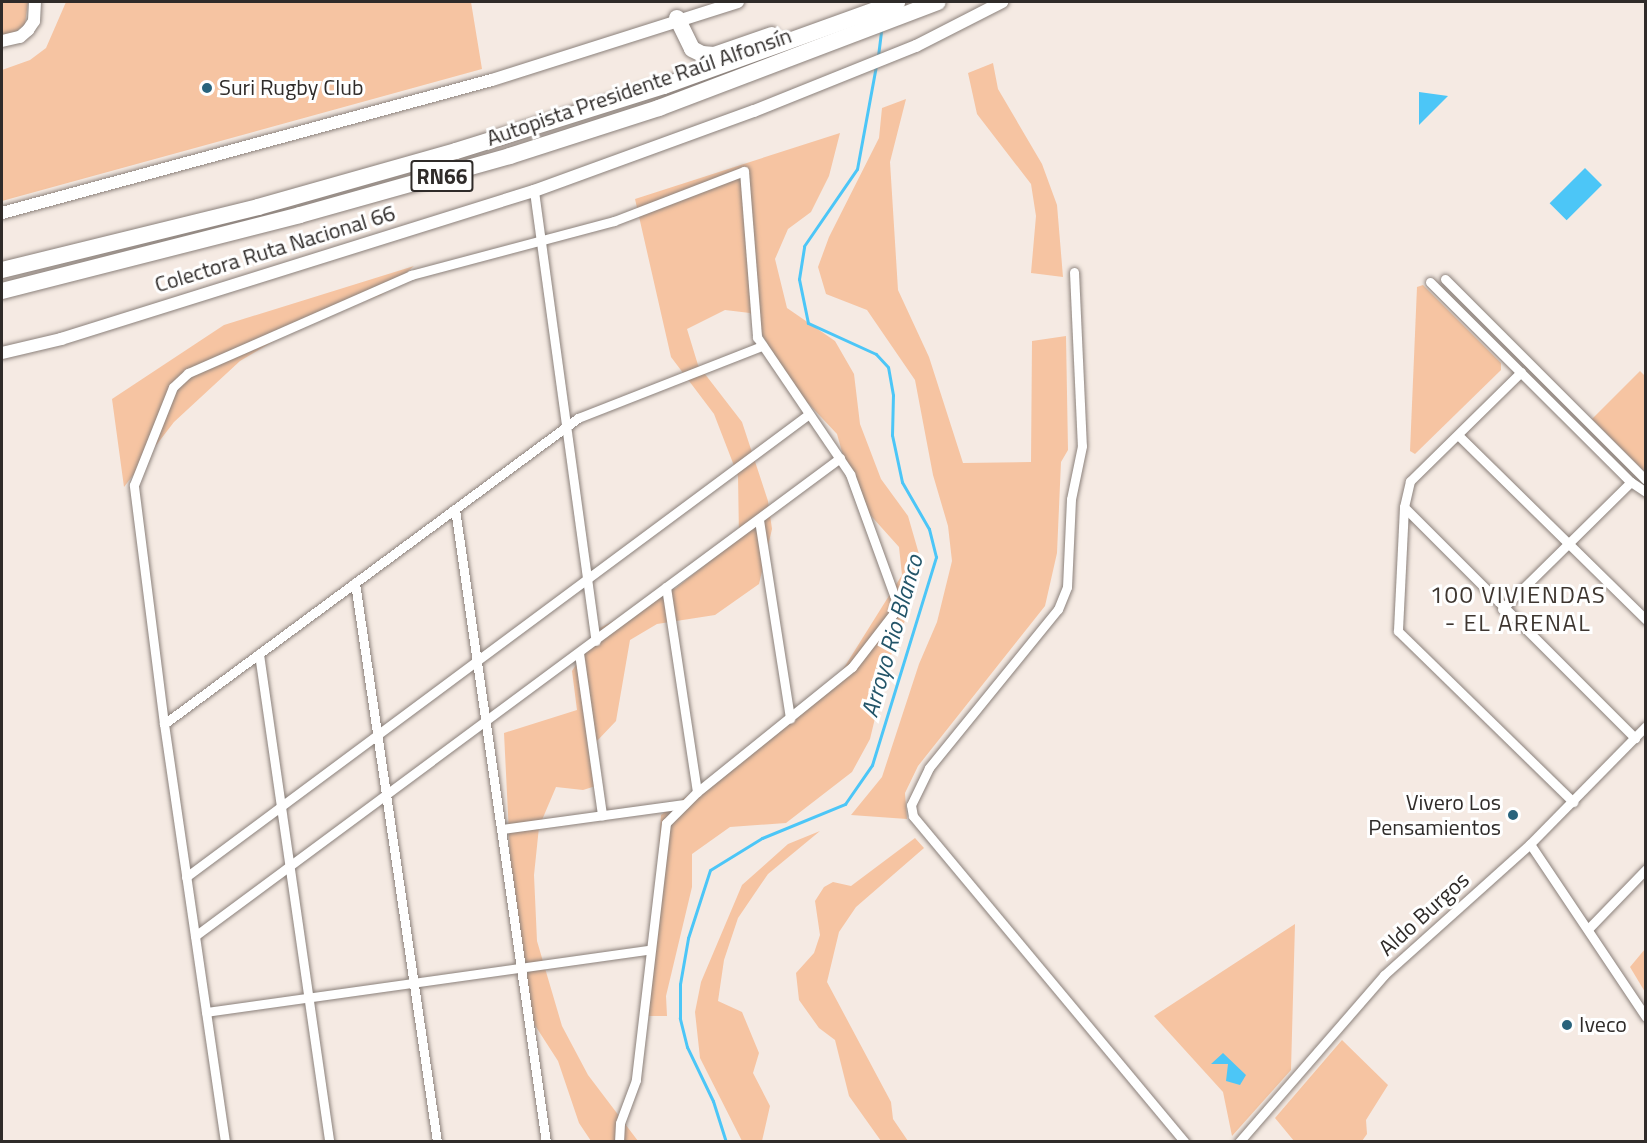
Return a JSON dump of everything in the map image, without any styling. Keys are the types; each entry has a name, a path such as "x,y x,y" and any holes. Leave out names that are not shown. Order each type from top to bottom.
{"highway":[{"name":"Autopista Presidente Raúl Alfonsín","path":"2,270 258,207 456,151 664,86 897,2"},
{"name":"Autopista Presidente Raúl Alfonsín","path":"2,291 311,212 510,156 659,108 872,11 903,17 938,2"},
{"path":"677,18 692,49 714,55 872,11"}],"street":[{"path":"2,213 492,80 677,18 738,2"},
{"name":"Colectora Ruta Nacional 66","path":"2,353 61,339 534,191 675,142 916,46 1002,2"},
{"path":"4,42 28,30 37,4"},
{"path":"225,1142 164,724 134,485 173,387 188,373 411,275 614,221 744,171 755,329 762,346 840,458 855,484 897,603 860,658 790,719 697,792 684,804 663,831 636,1080 620,1123 619,1142"},
{"path":"534,191 590,575 596,641"},
{"path":"1074,272 1082,446 1071,499 1067,587 1058,609 929,768 910,805 913,816 1185,1142"},
{"path":"1445,279 1646,480"},
{"path":"1430,282 1631,482 1645,491"},
{"path":"164,724 568,425 677,376 762,346"},
{"path":"1521,372 1410,481 1404,507 1398,631 1573,802"},
{"path":"186,877 809,414"},
{"path":"1458,435 1646,620"},
{"path":"195,936 840,458"},
{"path":"1502,609 1569,546 1631,482"},
{"path":"1404,507 1502,609 1635,738"},
{"path":"455,509 546,1142"},
{"path":"759,520 790,719"},
{"path":"355,583 437,1142"},
{"path":"666,587 697,792"},
{"path":"579,653 602,815"},
{"path":"259,654 329,1142"},
{"name":"Aldo Burgos","path":"1239,1142 1384,975 1530,844 1646,726"},
{"path":"502,829 684,804"},
{"path":"1530,844 1589,928 1646,1017"},
{"path":"1589,928 1646,869"},
{"path":"206,1012 650,950"}],"shaded area":[{"path":"2,2 28,2 25,24 13,34 2,35"},
{"name":"Suri Rugby Club","path":"66,2 471,2 482,69 2,201 2,70 30,60 46,48"},
{"path":"993,63 998,89 1042,164 1057,205 1063,277 1031,273 1036,216 1031,184 977,114 968,73"},
{"path":"906,99 890,162 898,290 929,357 963,463 1031,462 1032,341 1066,336 1068,450 1061,462 1057,553 1045,606 918,766 905,793 907,819 851,815 882,777 919,664 937,622 952,561 948,526 933,475 915,380 867,310 826,294 818,267 829,237 879,138 882,108"},
{"path":"840,133 829,176 811,212 788,229 775,259 787,308 835,341 854,374 860,424 881,479 908,516 921,561 903,627 889,660 870,739 852,772 786,823 730,827 692,854 692,887 666,996 667,1016 639,1016 650,1002 661,815 830,690 902,575 899,547 855,498 837,434 790,384 750,313 725,310 687,329 698,365 742,422 768,501 772,529 759,584 715,615 657,624 630,640 616,721 596,742 599,785 583,790 556,787 539,827 534,875 537,941 562,1026 588,1075 638,1141 591,1141 579,1123 558,1061 529,1016 513,915 504,733 577,710 572,671 600,628 676,588 739,538 738,476 714,414 671,357 635,199"},
{"path":"414,266 381,295 308,321 240,361 174,422 124,487 112,399 224,325"},
{"path":"1423,285 1501,363 1501,370 1415,454 1410,451 1417,287"},
{"path":"1640,371 1645,376 1645,472 1592,419"},
{"path":"820,831 768,874 738,918 724,960 718,1001 742,1012 759,1053 753,1073 770,1106 762,1141 742,1141 700,1058 695,1012 701,982 742,885 788,844"},
{"path":"915,838 924,848 856,907 839,932 827,982 891,1102 893,1119 908,1141 881,1141 849,1096 835,1040 819,1028 799,1000 796,973 814,953 820,935 815,901 824,887 833,882 851,886"},
{"path":"1295,924 1291,1070 1232,1136 1223,1092 1154,1016"},
{"path":"1645,949 1645,992 1630,967"},
{"path":"1342,1040 1388,1085 1366,1120 1367,1134 1362,1141 1294,1141 1275,1118"}],"water":[{"path":"1419,92 1448,96 1419,125"},
{"path":"1585,168 1602,185 1567,220 1550,203"},
{"path":"1223,1053 1246,1075 1240,1085 1226,1081 1228,1064 1211,1064"}],"waterway":[{"name":"Arroyo Rio Blanco","path":"878,56 881,30"},
{"name":"Arroyo Rio Blanco","path":"726,1142 713,1101 687,1047 680,1018 680,984 688,938 710,870 762,838 845,804 872,765 936,557 929,529 902,482 892,435 893,395 888,367 876,354 808,323 799,279 804,246 857,169 876,65"}],"place":[{"name":"Suri Rugby Club","path":"207,88"},
{"name":"Vivero Los Pensamientos","path":"1513,815"},
{"name":"Iveco","path":"1567,1025"}],"district":[{"name":"100 VIVIENDAS - EL ARENAL","path":"1518,609"}]}
